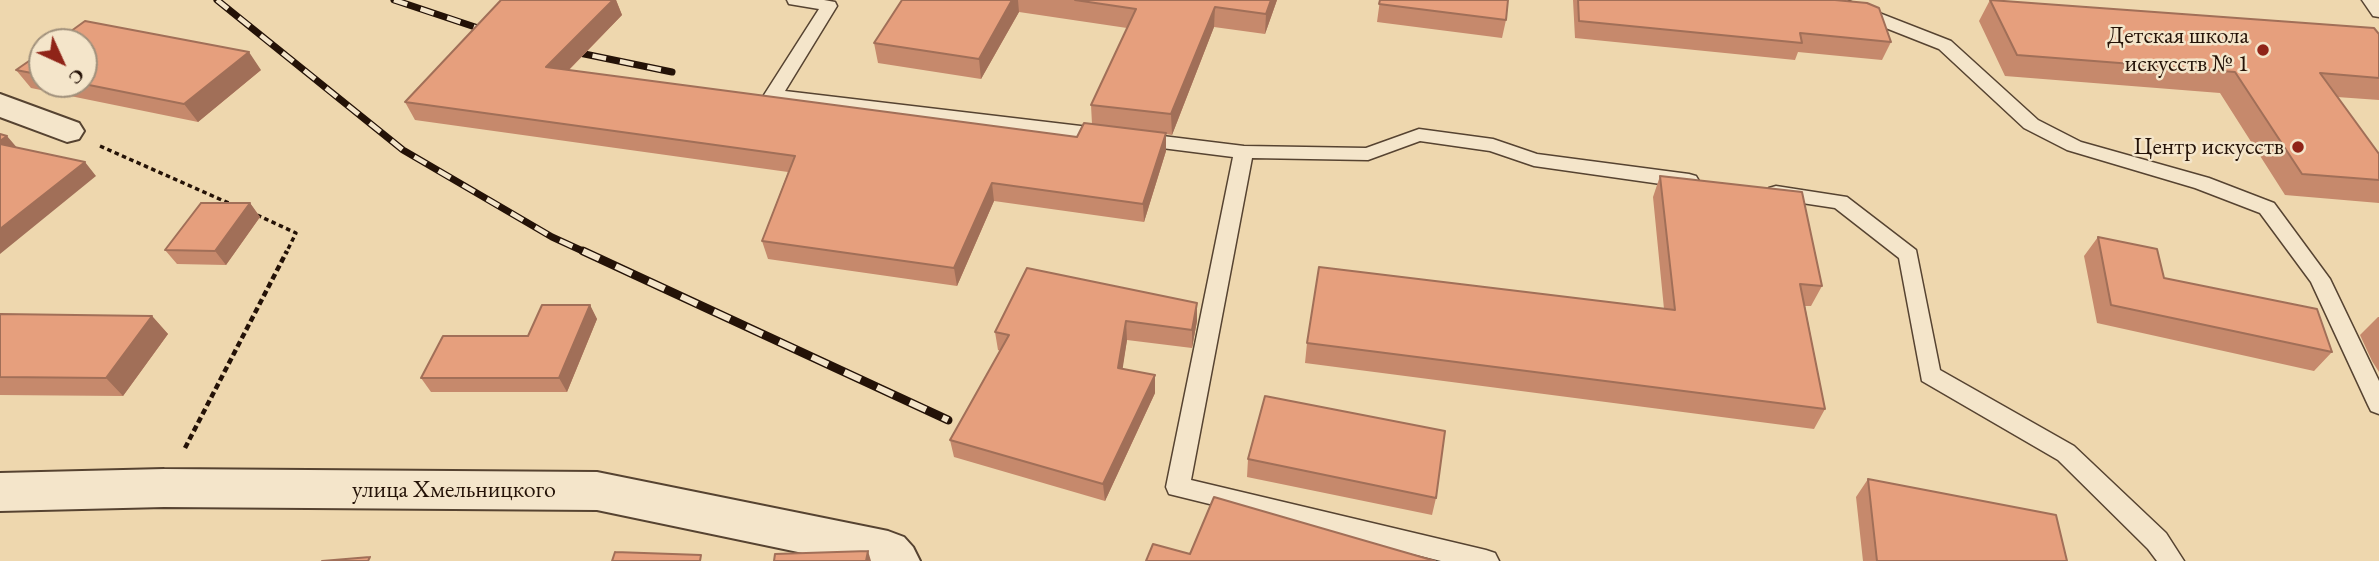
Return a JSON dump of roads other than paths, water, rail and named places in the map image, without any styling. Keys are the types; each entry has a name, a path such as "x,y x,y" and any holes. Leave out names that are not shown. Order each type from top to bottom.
{"street":[{"path":"0,105 67,131"},
{"name":"улица Хмельницкого","path":"0,492 164,488 597,491 888,551 897,561"}],"lane":[{"path":"795,0 829,6 774,94 1244,152 1368,154 1419,135 1493,145 1534,160 1707,184"},
{"path":"1831,0 1945,45 2031,124 2074,146 2202,183 2267,208 2320,279 2379,405"},
{"path":"2370,0 2379,12"},
{"path":"1244,152 1178,487 1486,561"},
{"path":"1760,191 1840,202 1909,255 1930,375 2066,453 2157,541 2171,561"}],"railway":[{"path":"217,0 403,150 552,237 587,253"},
{"path":"394,0 493,33"},
{"path":"565,50 672,72"},
{"path":"583,251 948,420"}],"place":[{"name":"Детская школа искусств № 1","path":"2263,50"},
{"name":"Центр искусств","path":"2298,147"}]}
